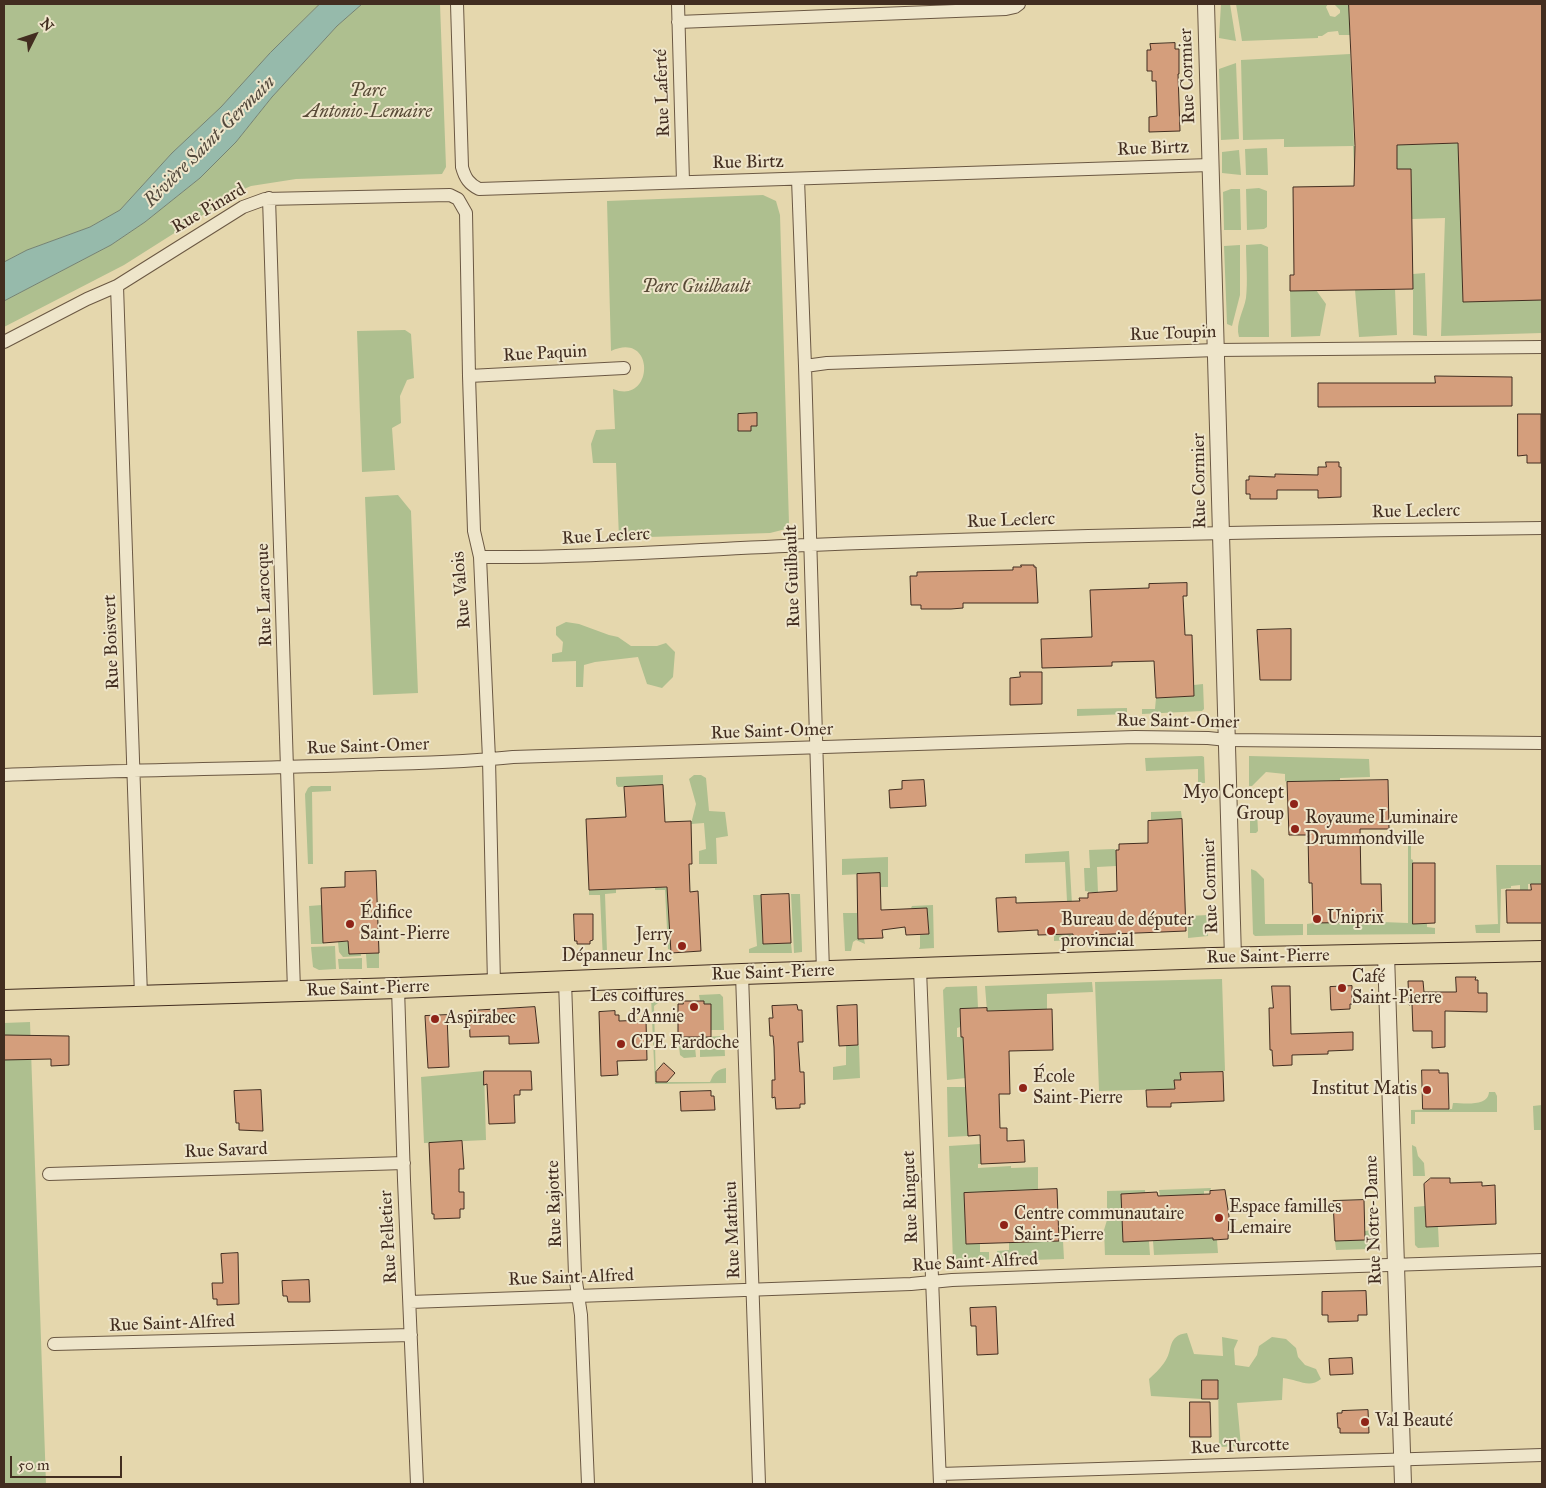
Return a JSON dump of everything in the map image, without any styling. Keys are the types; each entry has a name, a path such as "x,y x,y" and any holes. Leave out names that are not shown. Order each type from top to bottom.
{"main road":[{"name":"Rue Saint-Pierre","path":"4,1000 1233,958 1542,951"}],"street":[{"name":"Rue Birtz","path":"457,4 462,166 466,179 471,185 479,189 1210,165"},
{"name":"Rue Laferté","path":"678,4 683,182"},
{"path":"678,22 1006,9 1019,4"},
{"name":"Rue Cormier","path":"1206,4 1233,958"},
{"name":"Rue Guilbault","path":"798,179 823,972"},
{"name":"Rue Pinard","path":"4,342 117,286 243,207 269,198 450,195 456,197"},
{"name":"Rue Valois","path":"456,197 466,213 474,531 480,557 489,759 494,984"},
{"name":"Rue Larocque","path":"269,198 294,991"},
{"name":"Rue Boisvert","path":"117,286 141,996"},
{"name":"Rue Toupin","path":"805,366 827,363 1217,350 1542,347"},
{"name":"Rue Paquin","path":"469,376 624,368"},
{"name":"Rue Leclerc","path":"480,557 555,557 810,545 1221,532 1542,528"},
{"name":"Rue Saint-Omer","path":"4,774 134,769 288,767 1135,737 1227,740 1542,743"},
{"name":"Rue Notre-Dame","path":"1386,954 1402,1484"},
{"name":"Rue Ringuet","path":"920,969 940,1479"},
{"name":"Rue Mathieu","path":"742,974 759,1484"},
{"name":"Rue Rajotte","path":"565,981 575,1275 581,1315 588,1484"},
{"name":"Rue Pelletier","path":"398,988 417,1484"},
{"name":"Rue Savard","path":"49,1174 404,1163"},
{"name":"Rue Saint-Alfred","path":"410,1302 752,1290 1114,1274 1542,1260"},
{"name":"Rue Saint-Alfred","path":"54,1344 411,1335"},
{"name":"Rue Turcotte","path":"940,1479 1542,1455"}],"green space":[{"path":"4,4 320,4 270,53 221,107 172,153 120,210 90,227 27,250 4,262"},
{"name":"Parc Antonio-Lemaire","path":"362,4 440,4 446,167 442,174 296,179 251,186 124,265 4,327 4,301 111,245 145,222 200,178 236,142 272,97 337,26"},
{"path":"1221,4 1230,4 1236,41 1219,38"},
{"path":"1236,4 1328,4 1326,7 1330,16 1335,17 1340,13 1340,10 1334,4 1349,4 1350,35 1339,35 1338,31 1328,32 1318,36 1318,38 1242,41"},
{"path":"1350,54 1354,146 1385,146 1362,165 1354,165 1353,146 1284,147 1284,139 1243,140 1241,60"},
{"path":"1236,63 1239,139 1221,140 1219,69"},
{"path":"1458,143 1463,302 1542,300 1542,333 1441,336 1445,218 1412,219 1411,169 1397,169 1397,145"},
{"path":"1267,148 1268,175 1246,175 1245,149"},
{"path":"1239,150 1241,175 1222,173 1222,152"},
{"path":"1259,188 1267,191 1267,227 1264,229 1247,230 1246,189"},
{"path":"1231,189 1240,189 1241,230 1224,230 1223,192"},
{"name":"Parc Guilbault","path":"763,195 776,201 780,215 789,524 786,529 770,533 619,538 616,463 593,463 591,444 596,430 615,429 613,389 627,391 636,387 642,379 644,369 642,358 636,350 626,347 611,351 607,201"},
{"path":"1261,244 1268,247 1269,337 1239,337 1238,327 1247,292 1246,245"},
{"path":"1240,245 1240,295 1232,326 1227,324 1224,246"},
{"path":"1425,273 1427,336 1413,335 1413,274"},
{"path":"1395,289 1397,335 1359,337 1355,290"},
{"path":"1316,290 1326,304 1320,336 1291,337 1290,291"},
{"path":"405,330 411,334 414,378 407,380 400,396 401,423 392,428 395,470 362,472 357,331"},
{"path":"398,495 411,511 418,693 373,695 365,497"},
{"path":"566,622 579,624 618,637 631,646 657,646 666,643 675,652 673,677 662,688 647,684 638,657 584,665 583,687 576,687 576,661 552,662 552,654 562,652 563,642 556,635 556,627"},
{"path":"1203,684 1204,709 1202,711 1142,714 1142,709 1155,709 1156,698 1194,696 1194,685"},
{"path":"1127,708 1127,714 1077,716 1077,709"},
{"path":"1249,756 1369,759 1370,777 1340,778 1340,781 1287,782 1285,781 1285,774 1266,772 1252,786 1249,786"},
{"path":"1204,757 1205,783 1198,783 1198,769 1146,771 1145,758"},
{"path":"663,775 663,785 618,787 616,784 616,777"},
{"path":"694,775 701,775 706,778 709,811 725,812 728,836 716,838 717,864 699,864 699,851 706,849 704,823 691,824 696,804 689,779"},
{"path":"311,786 331,786 331,791 312,792 313,864 308,864 305,794"},
{"path":"1250,810 1257,812 1258,831 1256,833 1250,833"},
{"path":"1181,811 1182,819 1151,821 1151,812"},
{"path":"1408,842 1411,842 1411,859 1413,860 1413,923 1427,924 1427,927 1435,928 1435,934 1307,935 1307,924 1313,923 1408,923"},
{"path":"1089,850 1116,850 1116,866 1097,867 1098,893 1085,891 1084,868 1090,868"},
{"path":"1069,851 1074,940 1054,941 1054,934 1067,901 1065,862 1025,863 1025,854"},
{"path":"888,857 888,887 881,887 880,873 842,875 842,859"},
{"path":"1496,865 1542,865 1542,884 1528,884 1528,890 1520,890 1520,885 1501,889 1500,933 1476,933 1475,925 1498,924"},
{"path":"1251,869 1264,879 1265,924 1303,924 1303,935 1255,936 1253,934"},
{"path":"676,887 668,892 671,950 668,949 665,890 655,890 655,888"},
{"path":"616,889 616,893 605,894 607,952 632,951 633,959 603,960 600,895 589,895 589,890"},
{"path":"791,894 800,894 802,952 794,953"},
{"path":"753,895 761,895 763,944 791,943 792,953 749,953 749,949 757,946"},
{"path":"322,905 323,944 311,944 309,906"},
{"path":"933,905 934,948 919,949 920,935 929,934 927,908 911,908 912,906"},
{"path":"843,913 857,913 858,938 864,939 865,944 856,940 853,942 851,951 845,951"},
{"path":"1208,915 1208,936 1188,938 1188,916"},
{"path":"338,942 348,942 349,954 361,954 361,956 343,957 339,952"},
{"path":"335,946 336,969 319,970 313,967 311,947"},
{"path":"379,953 379,968 367,968 366,954"},
{"path":"362,958 362,969 339,969 338,959"},
{"path":"1222,979 1225,1071 1180,1073 1181,1080 1175,1080 1175,1088 1171,1089 1099,1091 1095,982"},
{"path":"1092,982 1093,992 1047,994 1047,1009 987,1011 985,986"},
{"path":"977,986 978,1008 960,1009 960,1027 957,1028 957,1037 963,1037 966,1078 947,1080 943,990 946,987"},
{"path":"720,994 723,997 724,1030 711,1030 711,1004 704,1004 704,1001 700,1001 699,995"},
{"path":"663,996 662,1000 654,1006 656,1082 710,1082 716,1072 726,1068 726,1083 655,1084 651,997"},
{"path":"30,1022 46,1484 4,1484 4,1023"},
{"path":"724,1036 725,1056 700,1057 700,1037"},
{"path":"678,1037 694,1037 696,1057 684,1058 680,1055"},
{"path":"859,1045 860,1078 833,1080 833,1067 846,1065 846,1046"},
{"path":"484,1071 486,1140 424,1143 421,1077"},
{"path":"947,1087 966,1087 968,1136 948,1137"},
{"path":"1489,1092 1495,1092 1497,1096 1497,1112 1415,1112 1415,1124 1411,1124 1411,1110 1452,1109 1453,1103 1480,1102 1488,1097"},
{"path":"1542,1105 1542,1130 1534,1130 1533,1106"},
{"path":"980,1144 981,1164 978,1164 978,1168 1038,1167 1038,1190 964,1193 966,1244 980,1244 980,1252 989,1252 989,1260 953,1262 949,1146"},
{"path":"1412,1145 1416,1147 1418,1156 1424,1163 1425,1176 1413,1176"},
{"path":"1211,1188 1210,1191 1204,1191 1204,1194 1160,1196 1159,1190"},
{"path":"1145,1190 1150,1255 1105,1255 1104,1230 1107,1220 1107,1191"},
{"path":"1425,1206 1426,1227 1438,1226 1439,1247 1418,1248 1415,1245 1414,1207"},
{"path":"1371,1230 1371,1247 1369,1249 1336,1250 1335,1241 1365,1240 1365,1231"},
{"path":"1213,1238 1213,1240 1217,1240 1218,1253 1154,1255 1153,1241"},
{"path":"1063,1241 1064,1259 998,1261 997,1251 1009,1250 1009,1243"},
{"path":"1187,1333 1194,1354 1223,1356 1222,1337 1238,1340 1234,1349 1235,1365 1249,1367 1257,1355 1259,1346 1272,1337 1286,1339 1296,1348 1298,1357 1305,1365 1316,1369 1321,1379 1312,1383 1303,1383 1283,1378 1282,1400 1237,1403 1241,1446 1219,1447 1218,1380 1202,1380 1202,1399 1151,1396 1149,1379 1164,1363 1173,1340"}],"water":[{"name":"Rivière Saint-Germain","path":"320,4 362,4 337,26 272,97 236,142 200,178 145,222 111,245 4,301 4,262 27,250 90,227 120,210 172,153 221,107 270,53"}],"building":[{"path":"1349,4 1542,4 1542,300 1463,302 1458,143 1397,145 1397,169 1411,169 1413,289 1290,291 1290,275 1294,275 1293,187 1354,186 1355,146"},
{"path":"1175,43 1175,49 1179,49 1180,131 1149,132 1149,117 1157,116 1156,81 1152,81 1152,71 1147,71 1147,50 1151,50 1150,44"},
{"path":"1435,376 1512,377 1512,406 1318,407 1318,383 1435,383"},
{"path":"757,413 757,426 751,426 751,431 738,431 738,414"},
{"path":"1518,414 1541,414 1541,463 1527,463 1527,455 1518,456"},
{"path":"1326,462 1339,462 1339,467 1341,467 1341,497 1318,498 1318,490 1277,490 1277,499 1250,499 1250,494 1246,494 1246,480 1249,480 1249,476 1275,477 1275,474 1318,475 1318,467 1326,467"},
{"path":"1021,565 1034,565 1036,567 1038,603 963,603 963,608 951,609 921,609 921,605 911,605 910,576 917,576 917,572 1013,570 1013,567 1021,567"},
{"path":"1187,583 1187,596 1183,596 1185,635 1192,635 1194,696 1156,698 1154,661 1112,662 1112,666 1042,668 1041,639 1092,637 1090,590 1149,588 1149,584"},
{"path":"1291,629 1291,680 1260,680 1257,630"},
{"path":"1020,672 1042,672 1042,704 1010,705 1010,678 1020,677"},
{"path":"924,780 926,806 890,808 889,790 902,789 902,781"},
{"path":"1388,780 1389,829 1360,829 1361,884 1381,884 1382,922 1313,923 1312,883 1309,883 1308,835 1289,835 1287,782"},
{"path":"663,785 665,822 691,821 692,864 689,864 690,892 698,891 701,951 671,953 667,887 589,890 586,819 626,817 624,787"},
{"path":"1182,819 1186,931 1091,935 1091,938 1073,939 1073,934 1038,935 1038,930 998,932 996,898 1016,897 1016,903 1080,901 1079,898 1088,898 1088,893 1117,891 1116,850 1119,850 1119,844 1148,843 1148,821"},
{"path":"1413,863 1435,863 1435,923 1413,924"},
{"name":"Édifice Saint-Pierre","path":"376,871 379,953 349,954 348,941 323,943 321,888 345,887 345,872"},
{"path":"880,873 881,910 927,908 929,934 906,935 905,927 882,930 883,938 858,939 857,874"},
{"path":"1531,884 1542,884 1542,923 1507,923 1506,890 1531,890"},
{"path":"789,894 791,943 763,944 761,895"},
{"path":"574,914 593,914 593,940 590,941 590,944 577,944 577,941 575,941"},
{"path":"1456,977 1476,977 1475,980 1478,980 1478,993 1487,993 1487,1012 1445,1011 1445,1047 1432,1048 1432,1031 1413,1031 1412,1004 1409,1005 1408,981 1423,981 1424,992 1456,992"},
{"path":"1272,986 1290,986 1291,1034 1353,1032 1353,1050 1328,1051 1328,1054 1292,1055 1292,1065 1273,1066 1272,1050 1270,1050 1269,1008 1273,1008"},
{"path":"1352,986 1352,1004 1350,1004 1350,1009 1331,1010 1330,987"},
{"path":"683,1001 704,1001 704,1004 711,1004 711,1037 678,1037 678,1004 683,1004"},
{"path":"797,1005 798,1010 802,1010 803,1042 798,1042 800,1072 804,1072 805,1104 800,1104 800,1108 776,1109 775,1097 772,1098 772,1080 775,1080 774,1047 773,1036 770,1036 769,1018 773,1018 772,1006"},
{"path":"857,1005 858,1045 839,1046 837,1006"},
{"path":"535,1007 539,1043 509,1044 509,1036 470,1037 469,1011"},
{"path":"987,1008 987,1011 1052,1009 1053,1050 1009,1051 1010,1094 999,1094 1000,1128 1007,1128 1007,1141 1024,1140 1025,1162 981,1164 980,1135 968,1136 960,1009"},
{"path":"615,1011 615,1015 619,1015 619,1021 646,1020 647,1060 617,1061 618,1075 601,1076 599,1012"},
{"path":"447,1015 449,1067 428,1068 425,1016"},
{"path":"4,1035 69,1036 69,1065 51,1066 51,1059 4,1060"},
{"path":"664,1063 675,1073 667,1082 656,1082 656,1072"},
{"path":"1422,1070 1439,1070 1439,1073 1448,1073 1449,1109 1423,1109"},
{"path":"484,1071 531,1071 532,1090 520,1090 520,1095 514,1095 515,1123 489,1124 487,1084 484,1085"},
{"path":"1223,1072 1224,1101 1171,1103 1171,1107 1147,1107 1146,1090 1175,1089 1174,1080 1181,1080 1180,1073"},
{"path":"261,1090 263,1131 239,1130 239,1123 236,1123 234,1091"},
{"path":"711,1091 711,1096 714,1096 715,1110 681,1111 680,1092"},
{"path":"462,1141 464,1169 459,1169 459,1192 464,1192 464,1209 460,1209 460,1218 434,1219 434,1214 432,1214 429,1143"},
{"path":"1431,1178 1450,1178 1450,1183 1482,1182 1482,1186 1495,1185 1496,1224 1426,1227 1424,1184"},
{"name":"Centre communautaire Saint-Pierre","path":"1057,1189 1059,1241 966,1244 964,1193"},
{"path":"1225,1190 1229,1216 1228,1239 1123,1242 1121,1194 1157,1192 1158,1196 1210,1194 1210,1191"},
{"path":"1364,1200 1365,1240 1335,1241 1333,1201"},
{"path":"238,1253 239,1304 217,1305 217,1299 213,1299 212,1283 223,1283 221,1254"},
{"path":"309,1280 310,1302 288,1302 287,1296 283,1296 282,1281"},
{"path":"1366,1291 1367,1315 1358,1315 1358,1321 1328,1322 1328,1315 1322,1315 1322,1292"},
{"path":"996,1307 998,1354 977,1355 976,1326 971,1326 970,1308"},
{"path":"1352,1358 1353,1374 1330,1375 1329,1359"},
{"path":"1202,1380 1218,1380 1218,1399 1202,1399"},
{"path":"1190,1402 1210,1402 1211,1437 1190,1437"},
{"path":"1368,1410 1369,1433 1340,1433 1337,1413 1342,1413 1342,1411"}],"place":[{"name":"Myo Concept Group","path":"1294,804"},
{"name":"Royaume Luminaire Drummondville","path":"1295,829"},
{"name":"Uniprix","path":"1317,919"},
{"name":"Édifice Saint-Pierre","path":"350,924"},
{"name":"Bureau de députer provincial","path":"1051,931"},
{"name":"Jerry Dépanneur Inc","path":"682,946"},
{"name":"Café Saint-Pierre","path":"1342,988"},
{"name":"Les coiffures d'Annie","path":"694,1007"},
{"name":"Aspirabec","path":"435,1019"},
{"name":"CPE Fardoche","path":"621,1044"},
{"name":"École Saint-Pierre","path":"1023,1088"},
{"name":"Institut Matis","path":"1427,1090"},
{"name":"Espace familles Lemaire","path":"1219,1218"},
{"name":"Centre communautaire Saint-Pierre","path":"1004,1225"},
{"name":"Val Beauté","path":"1365,1422"}]}
